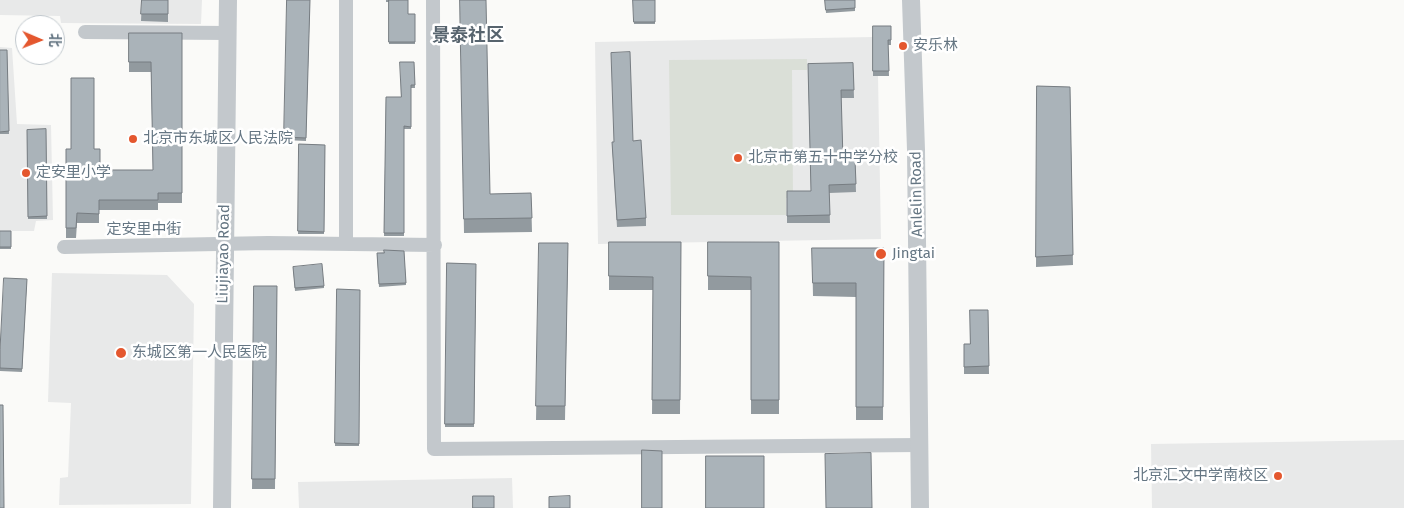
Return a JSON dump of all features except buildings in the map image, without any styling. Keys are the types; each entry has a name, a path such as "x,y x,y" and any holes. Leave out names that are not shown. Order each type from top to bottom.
{"street":[{"name":"Liujiayao Road","path":"222,508 228,0"},
{"path":"346,0 346,244"},
{"path":"433,0 434,449 920,445"},
{"name":"Anlelin Road","path":"911,0 920,508"},
{"path":"85,32 228,33"},
{"name":"定安里中街","path":"64,247 224,244 435,245"}],"shaded area":[{"path":"0,0 202,0 201,24 65,23 65,15 0,15"},
{"name":"北京市第五十中学分校","path":"873,37 878,76 881,239 598,244 595,42"},
{"name":"定安里小学","path":"0,47 12,48 17,124 51,125 53,220 36,221 34,231 0,231"},
{"path":"807,59 807,70 792,70 793,198 786,198 786,215 671,215 669,60"},
{"name":"东城区第一人民医院","path":"52,273 167,275 194,304 191,504 59,505 60,478 68,477 71,403 48,402"},
{"name":"北京汇文中学南校区","path":"1404,440 1404,508 1152,508 1151,444"},
{"path":"512,478 513,508 299,508 298,482"}],"place":[{"name":"安乐林","path":"903,46"},
{"name":"北京市东城区人民法院","path":"133,139"},
{"name":"北京市第五十中学分校","path":"738,158"},
{"name":"定安里小学","path":"26,173"},
{"name":"Jingtai","path":"881,254"},
{"name":"东城区第一人民医院","path":"121,353"},
{"name":"北京汇文中学南校区","path":"1278,476"}],"district":[{"name":"景泰社区","path":"468,36"}]}
